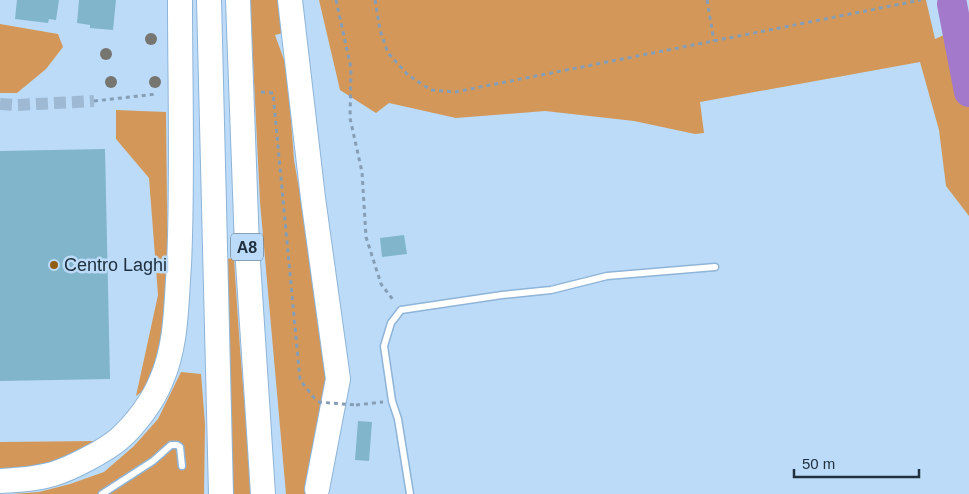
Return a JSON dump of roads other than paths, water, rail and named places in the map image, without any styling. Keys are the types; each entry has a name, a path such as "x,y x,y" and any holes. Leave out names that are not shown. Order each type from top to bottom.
{"highway":[{"path":"0,481 24,480 53,474 87,459 119,440 136,421 161,382 172,351 180,229 180,0"},
{"name":"A8","path":"208,0 221,494"},
{"name":"A8","path":"238,0 247,247 263,494"},
{"path":"290,0 313,198 338,380 317,489"}],"lane":[{"path":"410,494 398,419 392,401 384,346 391,323 401,310 502,295 551,290 607,276 715,267"},
{"path":"102,494 153,461 172,445 180,447 182,466"}],"waterway":[{"path":"952,4 969,92"}],"tunnel":[{"path":"0,104 17,105 94,101"}],"place":[{"name":"Centro Laghi","path":"54,265"}]}
